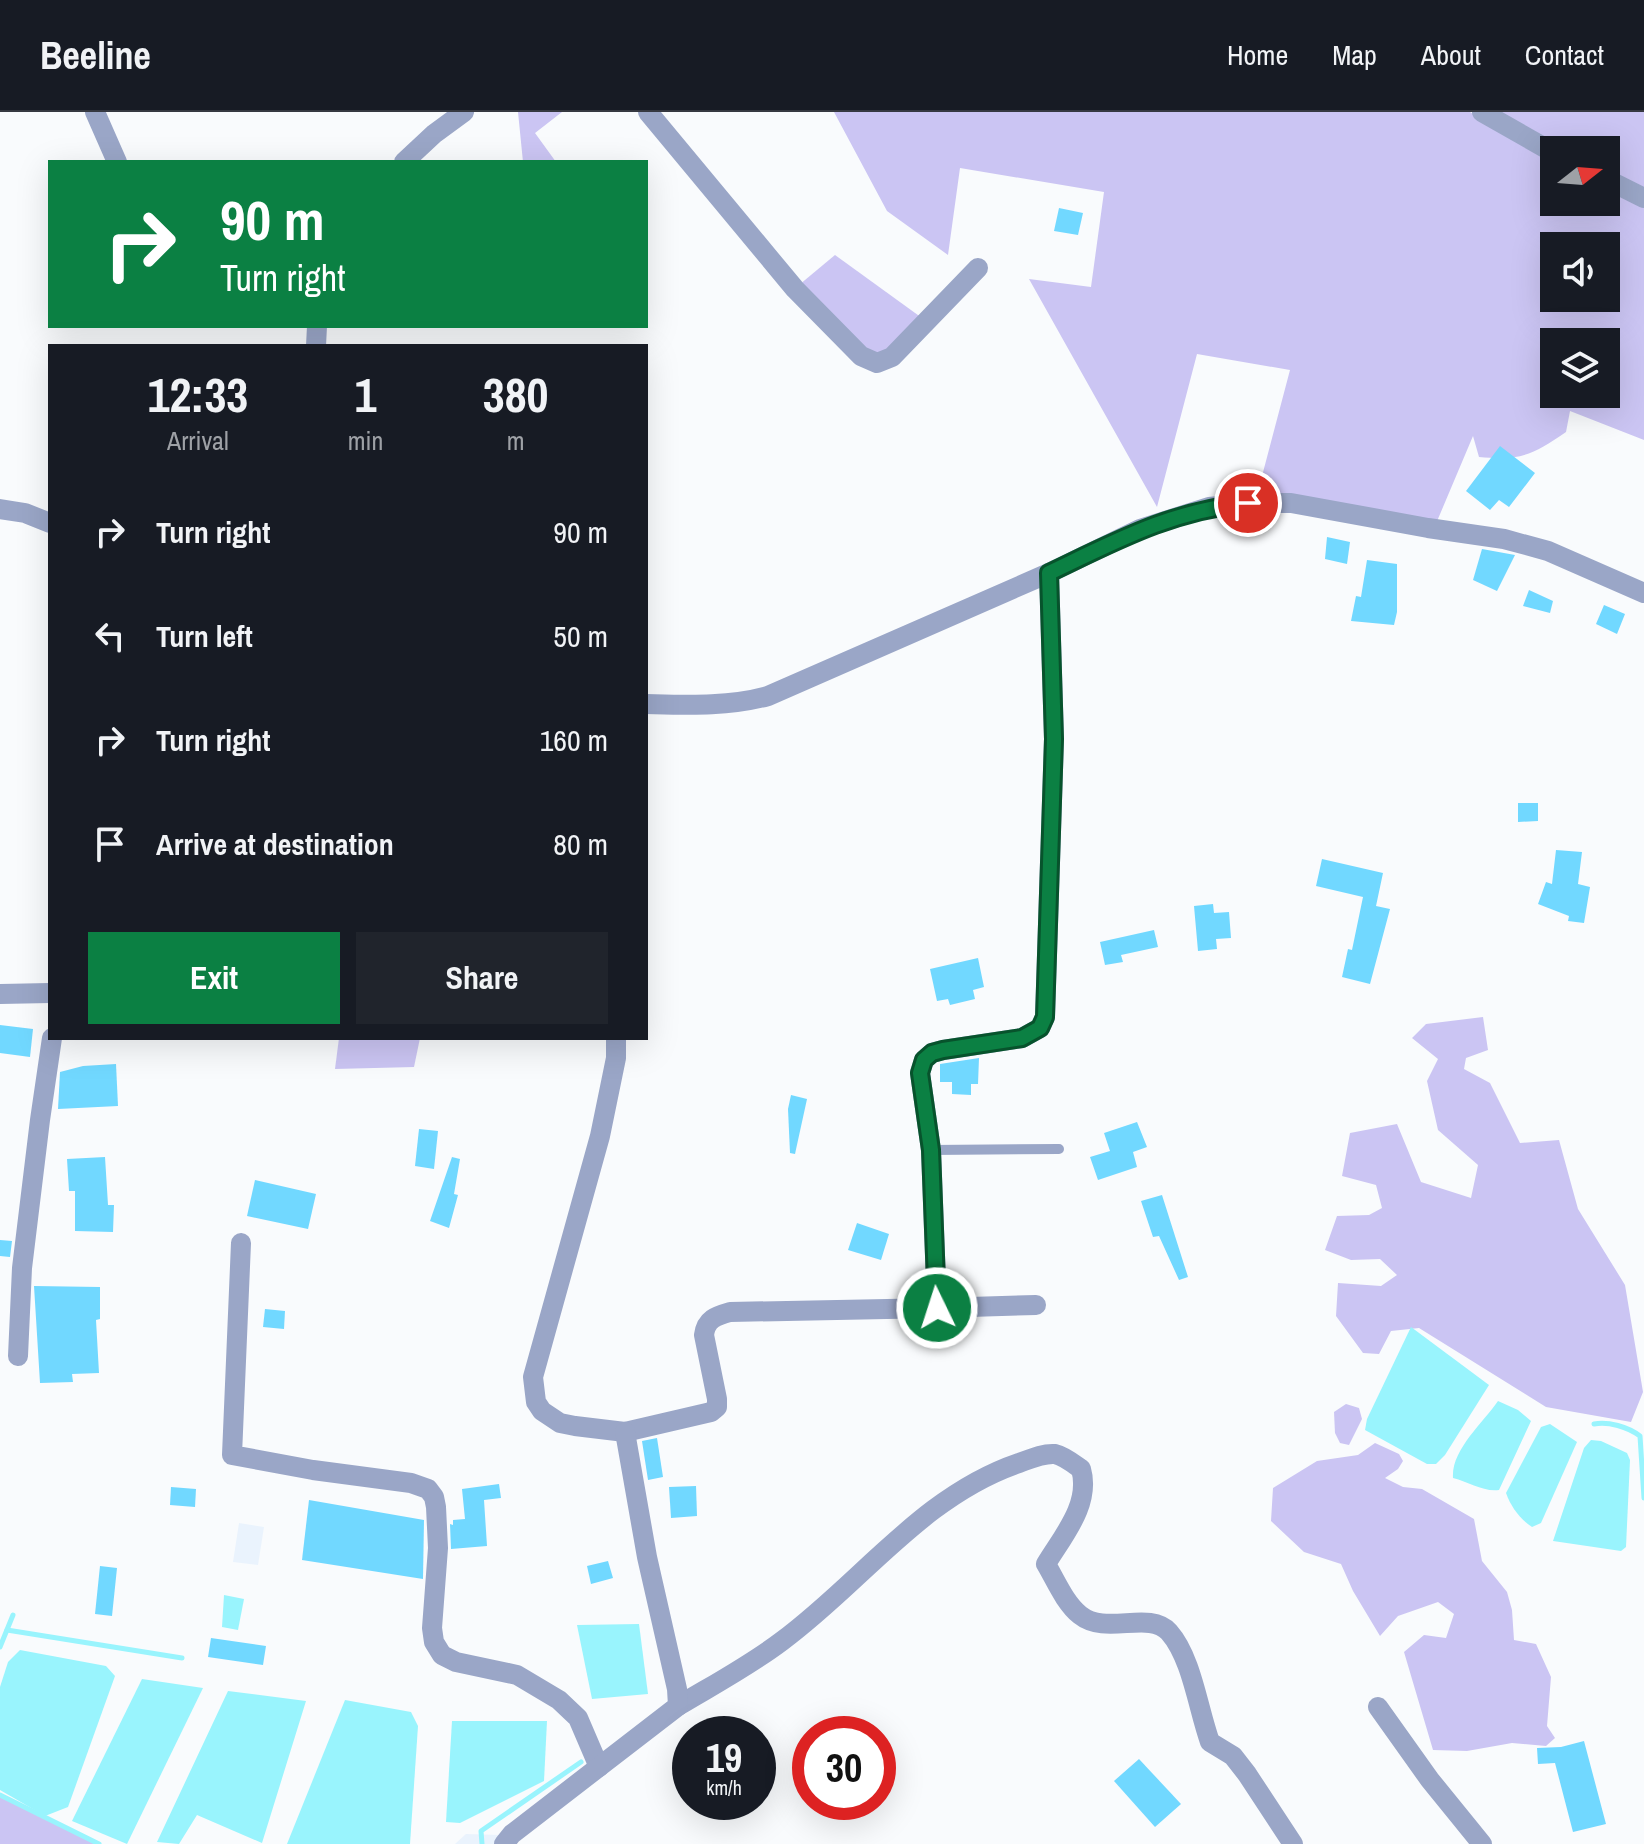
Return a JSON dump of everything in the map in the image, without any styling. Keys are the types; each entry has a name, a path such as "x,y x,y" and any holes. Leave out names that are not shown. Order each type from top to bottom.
{"street":[{"path":"95,112 116,160"},
{"path":"406,160 464,112"},
{"path":"648,112 795,289 861,356 877,363 892,357 978,268"},
{"path":"1482,112 1540,145"},
{"path":"1620,186 1644,198"},
{"path":"648,704 742,703 768,696 1165,519 1209,507 1291,503 1531,546 1644,593"},
{"path":"0,509 25,513 48,522"},
{"path":"937,1308 931,1150 920,1073 924,1060 932,1053 943,1050 1022,1038 1040,1028 1045,1017 1054,739 1049,573"},
{"path":"0,994 48,993"},
{"path":"18,1356 22,1268 52,1040"},
{"path":"616,1040 616,1058 600,1136 533,1377 533,1393 542,1411 560,1423 625,1432 706,1415 717,1407 717,1399 704,1335 705,1326 718,1315 730,1312 1036,1305"},
{"path":"241,1243 232,1455 411,1483 428,1489 436,1507 438,1548 432,1628 434,1642 442,1655 456,1662 517,1675 559,1700 578,1718 599,1767"},
{"path":"625,1432 678,1706"},
{"path":"504,1844 512,1834 678,1706 781,1642 836,1597 898,1537 965,1487 1001,1469 1041,1455 1057,1454 1081,1469 1084,1482 1083,1497 1046,1564 1062,1591 1079,1614 1090,1621 1105,1625 1150,1623 1160,1625 1168,1632 1192,1680 1210,1742 1233,1756 1293,1844"},
{"path":"1378,1707 1422,1770 1482,1844"}],"lane":[{"path":"931,1150 1059,1149"}],"shaded area":[{"path":"518,112 562,112 535,133 555,160 523,160"},
{"path":"834,112 1470,112 1540,155 1540,216 1620,216 1620,194 1644,206 1644,440 1570,411 1566,432 1526,455 1479,457 1473,436 1435,526 1257,495 1290,370 1197,354 1157,507 1029,279 1091,287 1104,192 960,168 948,255 887,211"},
{"path":"1498,112 1644,112 1644,189 1620,177 1620,136 1542,136"},
{"path":"835,255 922,318 877,358 799,285"},
{"path":"1483,1017 1488,1050 1466,1058 1464,1069 1490,1083 1520,1143 1559,1140 1578,1209 1625,1285 1643,1392 1631,1422 1546,1407 1419,1328 1391,1331 1379,1354 1363,1353 1336,1316 1338,1283 1381,1286 1397,1275 1380,1259 1351,1260 1325,1250 1337,1216 1369,1215 1382,1208 1376,1185 1342,1176 1350,1133 1397,1124 1421,1182 1471,1198 1478,1165 1438,1130 1427,1081 1438,1059 1412,1038 1426,1024"},
{"path":"339,1040 420,1040 414,1067 335,1069"},
{"path":"1346,1404 1359,1408 1362,1419 1349,1445 1340,1443 1335,1433 1334,1412"},
{"path":"1375,1443 1399,1454 1403,1461 1385,1478 1403,1487 1422,1489 1474,1519 1482,1561 1507,1592 1514,1640 1536,1644 1551,1677 1547,1726 1555,1738 1546,1746 1512,1743 1467,1751 1433,1750 1404,1652 1424,1635 1446,1638 1454,1614 1438,1602 1398,1616 1380,1636 1341,1564 1304,1552 1271,1521 1273,1488 1317,1461 1358,1455"},
{"path":"239,1523 264,1527 258,1565 233,1562"},
{"path":"0,1795 99,1844 0,1844"},
{"path":"466,1834 501,1835 495,1844 455,1844"}],"water":[{"path":"1411,1327 1489,1385 1445,1455 1436,1464 1427,1464 1365,1430 1367,1419"},
{"path":"1498,1401 1518,1410 1531,1421 1499,1490 1453,1478 1462,1447"},
{"path":"1550,1424 1577,1442 1541,1523 1532,1527 1516,1512 1506,1493 1541,1427"},
{"path":"1591,1440 1601,1441 1627,1453 1630,1460 1626,1547 1621,1551 1553,1541 1584,1448"},
{"path":"224,1595 244,1599 238,1630 222,1627"},
{"path":"639,1624 648,1694 592,1699 577,1625"},
{"path":"20,1650 106,1666 115,1676 68,1807 45,1816 0,1790 0,1687 8,1662"},
{"path":"142,1679 203,1688 127,1844 72,1821"},
{"path":"228,1691 306,1701 262,1843 197,1815 179,1844 157,1842"},
{"path":"345,1700 411,1712 418,1726 410,1844 287,1844"},
{"path":"452,1721 547,1721 544,1781 460,1823 446,1822"}],"building":[{"path":"1059,208 1083,213 1078,235 1054,231"},
{"path":"1500,446 1535,473 1509,507 1499,500 1490,510 1466,491"},
{"path":"1327,537 1350,542 1347,564 1325,559"},
{"path":"1482,549 1515,555 1497,591 1473,580"},
{"path":"1367,560 1397,564 1394,625 1351,621 1356,596 1361,597"},
{"path":"1529,590 1553,601 1550,613 1523,606"},
{"path":"1604,605 1625,614 1617,634 1596,624"},
{"path":"1518,803 1538,803 1538,821 1518,822"},
{"path":"1556,850 1582,852 1578,884 1590,887 1584,923 1568,921 1569,916 1538,904 1546,882 1552,884"},
{"path":"1322,859 1383,873 1376,906 1390,909 1370,984 1342,977 1348,949 1352,950 1363,897 1316,886"},
{"path":"1213,904 1214,913 1229,912 1231,938 1216,939 1217,949 1198,951 1194,906"},
{"path":"1154,930 1158,947 1121,955 1123,962 1105,965 1100,942"},
{"path":"978,958 984,987 973,990 975,999 950,1005 948,999 937,1001 930,969"},
{"path":"0,1025 33,1029 30,1057 0,1053"},
{"path":"979,1058 978,1084 971,1084 971,1095 952,1094 952,1082 940,1082 940,1064"},
{"path":"116,1064 118,1106 58,1109 60,1072 83,1066"},
{"path":"791,1095 807,1099 795,1154 790,1153 788,1109"},
{"path":"1137,1122 1147,1147 1133,1152 1137,1167 1098,1180 1090,1157 1110,1151 1104,1133"},
{"path":"419,1129 438,1131 434,1169 415,1166"},
{"path":"105,1157 108,1205 114,1205 113,1232 75,1231 75,1191 69,1191 67,1159"},
{"path":"452,1157 460,1159 454,1194 458,1195 449,1228 430,1221"},
{"path":"255,1180 316,1194 308,1229 247,1216"},
{"path":"1162,1195 1188,1277 1179,1280 1159,1236 1153,1237 1141,1201"},
{"path":"857,1223 889,1234 881,1260 848,1250"},
{"path":"0,1240 12,1241 10,1257 0,1256"},
{"path":"34,1286 100,1287 100,1319 96,1320 99,1373 72,1374 73,1382 40,1383"},
{"path":"265,1309 285,1311 284,1329 263,1327"},
{"path":"657,1438 663,1477 648,1480 642,1441"},
{"path":"499,1484 501,1498 484,1500 487,1546 451,1549 450,1524 453,1525 453,1520 465,1519 462,1489"},
{"path":"696,1486 697,1516 671,1518 669,1487"},
{"path":"171,1487 196,1489 195,1507 170,1505"},
{"path":"309,1500 424,1520 423,1579 302,1560"},
{"path":"608,1561 613,1578 591,1584 587,1566"},
{"path":"100,1566 117,1568 112,1616 95,1614"},
{"path":"211,1638 266,1646 263,1665 208,1657"},
{"path":"1584,1741 1606,1824 1573,1832 1555,1763 1538,1764 1537,1748 1561,1747"},
{"path":"1139,1759 1181,1804 1155,1827 1114,1781"}],"waterway":[{"path":"1594,1424 1618,1426 1640,1436 1644,1498"},
{"path":"0,1647 13,1615"},
{"path":"7,1630 182,1658"},
{"path":"482,1844 481,1831 581,1762"},
{"path":"0,1795 99,1844"}],"route":[{"path":"937,1308 931,1150 920,1073 924,1060 932,1053 943,1050 1022,1038 1040,1028 1045,1017 1054,739 1049,573 1165,519 1209,507 1248,503"}]}
